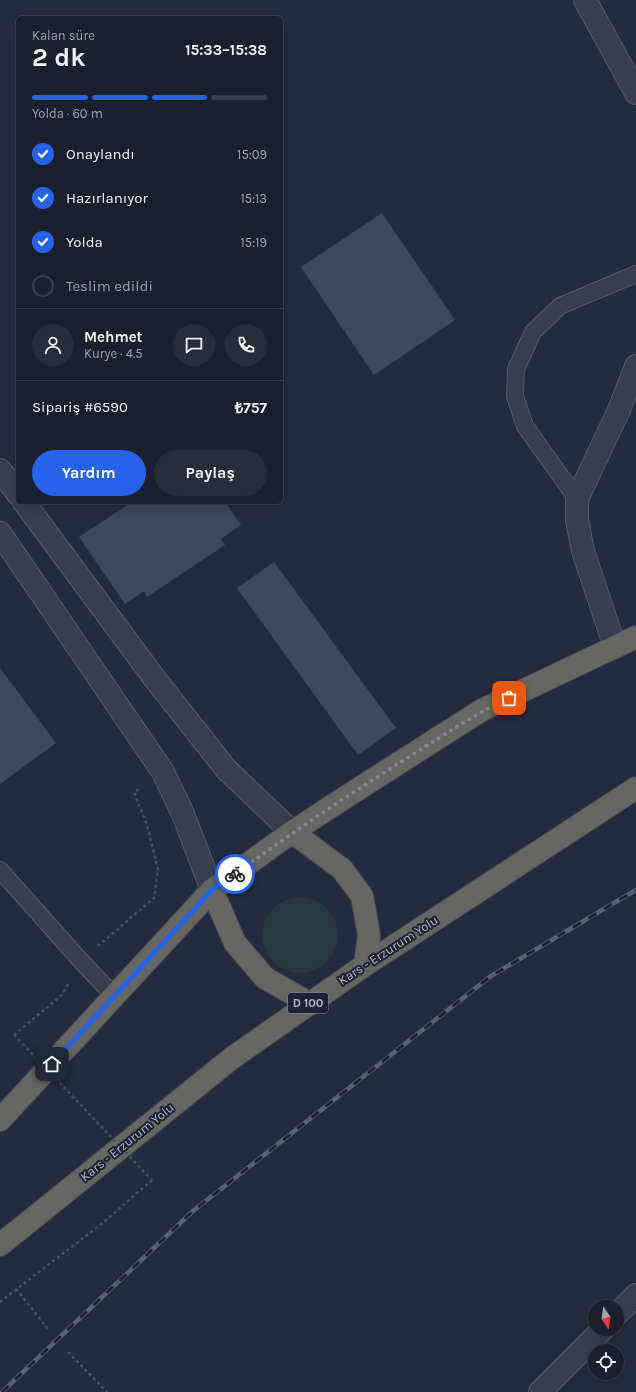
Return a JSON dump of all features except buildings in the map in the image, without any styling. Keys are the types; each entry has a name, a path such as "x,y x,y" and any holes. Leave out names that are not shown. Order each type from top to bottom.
{"highway":[{"path":"0,1120 212,890 292,832 482,710 636,637"},
{"name":"Kars - Erzurum Yolu","path":"0,1245 232,1058 365,964 636,788"},
{"path":"292,832 342,869 362,896 369,935 365,964"},
{"path":"212,890 235,943 265,978 309,1003"}],"street":[{"path":"584,0 636,93"},
{"path":"615,647 583,551 577,520 577,499 619,410 636,366"},
{"path":"0,470 16,491"},
{"path":"25,504 155,679 226,769 292,832"},
{"path":"0,533 163,772 183,814 212,890"},
{"path":"624,1307 636,1295"},
{"path":"540,1392 595,1336"}],"lane":[{"path":"577,499 525,426 515,396 516,369 532,332 560,306 636,274"},
{"path":"0,870 114,996"}],"path":[{"path":"0,1302 104,1222 152,1180 14,1035 62,994 81,961 154,898 158,869 147,825 134,792 163,772"},
{"path":"16,1289 49,1330"},
{"path":"68,1352 107,1392"}],"shaded area":[{"path":"300,897 315,900 327,908 335,920 338,935 335,950 327,962 315,970 300,973 285,970 273,962 265,950 262,935 265,920 273,908 285,900"}],"railway":[{"path":"2,1392 193,1211 491,976 636,890"}],"way so far":[{"path":"235,874 292,832 366,784 482,710 509,698"}],"route":[{"path":"52,1064 212,890 235,874"}]}
